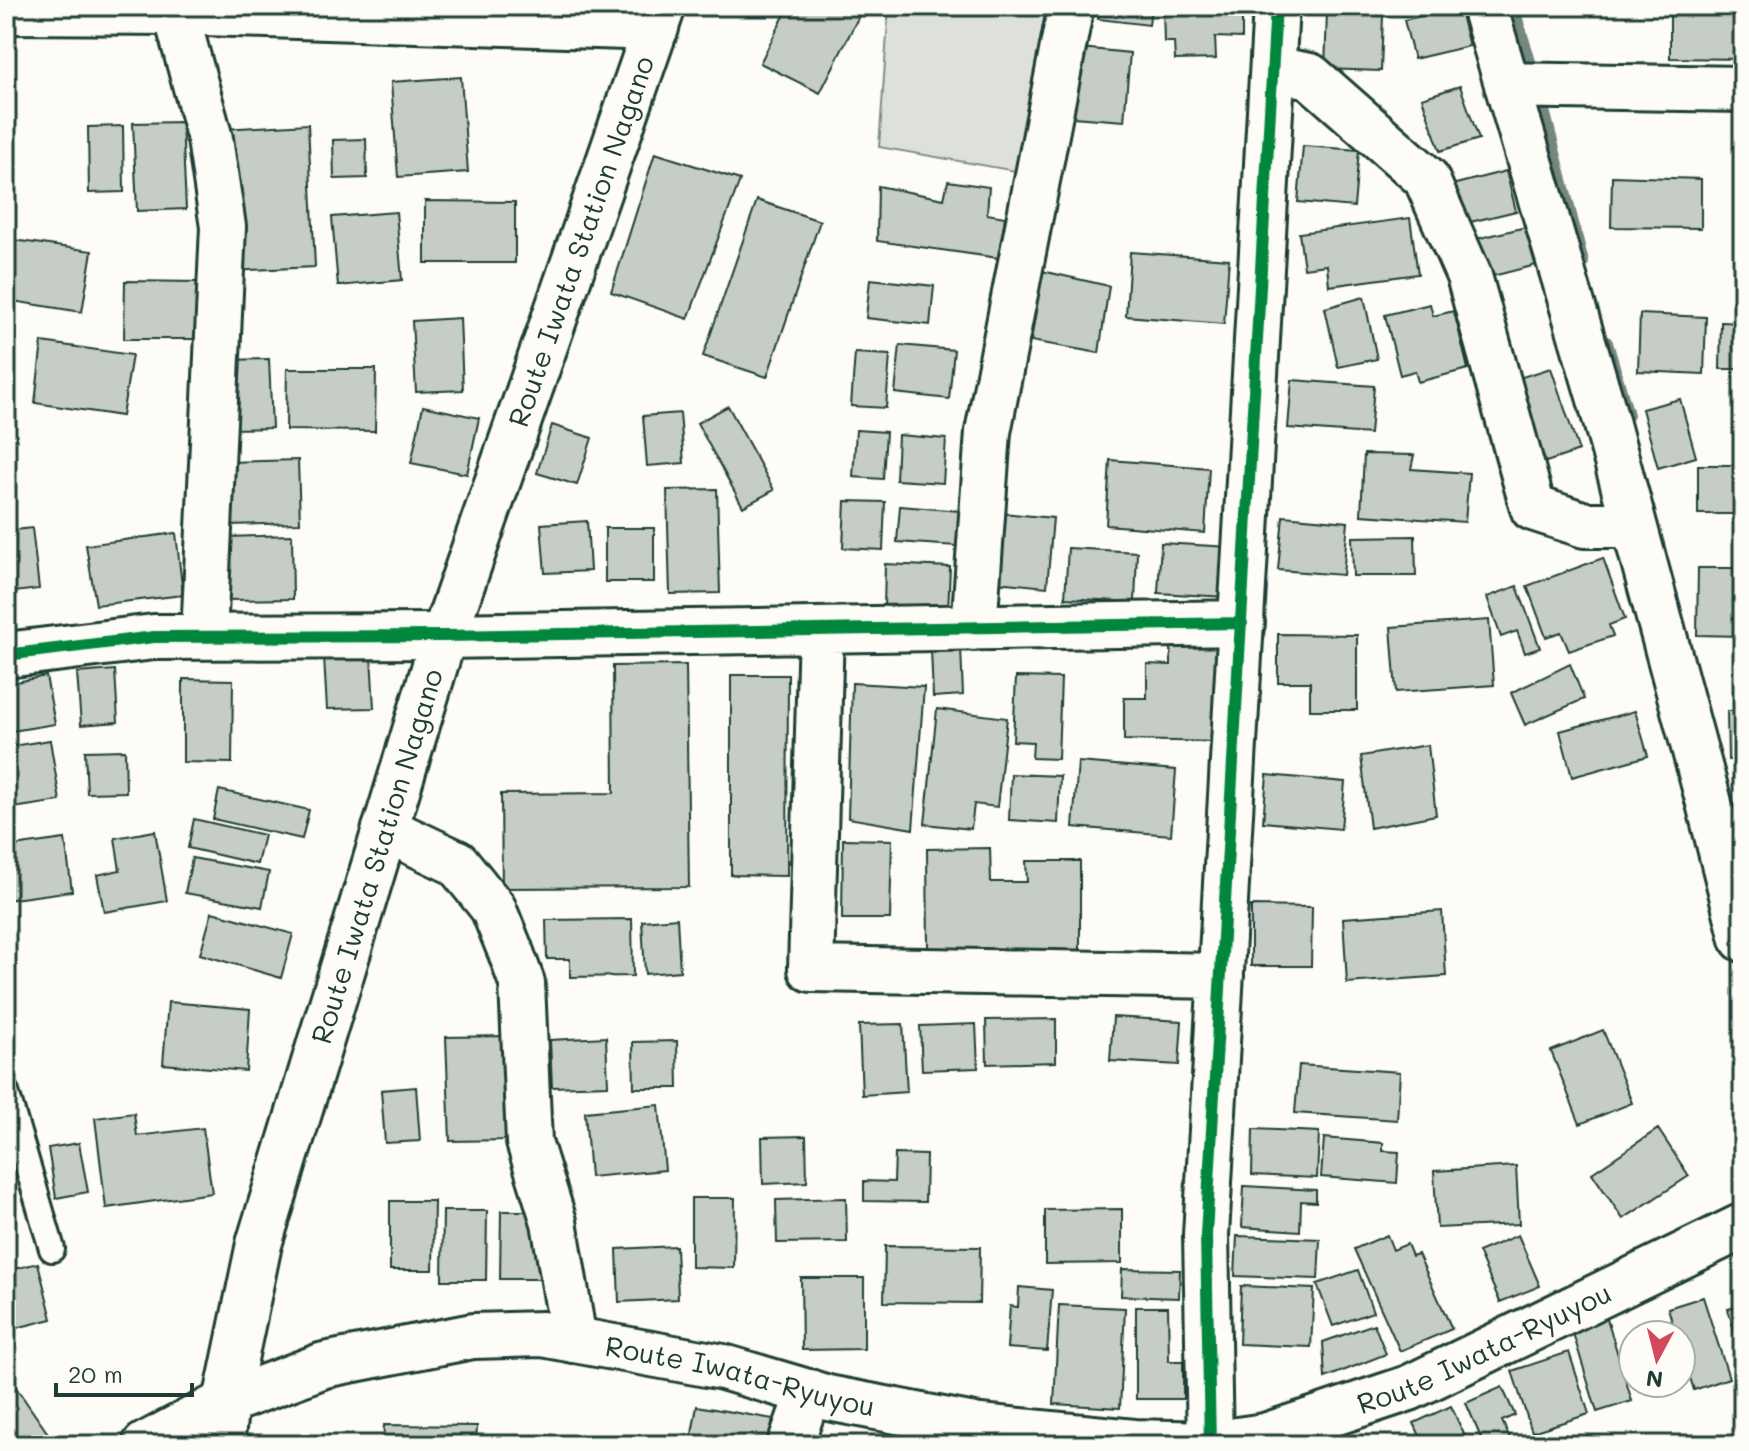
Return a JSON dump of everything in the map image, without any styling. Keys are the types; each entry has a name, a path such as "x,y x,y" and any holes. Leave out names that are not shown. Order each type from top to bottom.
{"street":[{"path":"974,628 988,432 1071,6"},
{"path":"1210,1444 1206,1235 1276,6"},
{"path":"1484,6 1598,390 1743,939"},
{"path":"174,9 210,139 223,227 204,637"},
{"path":"6,11 174,9 660,17"},
{"name":"Route Iwata Station Nagano","path":"221,1445 226,1402 259,1244 444,636 660,17"},
{"path":"1273,69 1310,76 1426,178 1469,276 1533,508 1585,525 1634,525"},
{"path":"1507,85 1743,89"},
{"path":"6,655 154,637 444,636 1242,623"},
{"path":"821,630 811,969 1221,976"},
{"path":"385,829 457,863 493,908 518,972 525,1019 529,1142 554,1222 574,1340"},
{"name":"Route Iwata-Ryuyou","path":"226,1402 324,1365 473,1336 542,1334 723,1367 828,1398 980,1427 1134,1442 1210,1444 1265,1436 1409,1388 1743,1226"},
{"path":"790,1445 809,1392"},
{"path":"145,1445 226,1402"}],"lane":[{"path":"6,1092 52,1249"}],"shaded area":[{"path":"889,6 1071,6 1038,175 879,147"}],"building":[{"path":"789,6 864,6 820,93 760,63"},
{"path":"1100,6 1151,6 1149,25 1098,19"},
{"path":"1163,6 1242,6 1242,38 1215,37 1216,59 1175,60 1174,42 1164,42"},
{"path":"1459,7 1469,46 1414,59 1404,20"},
{"path":"1670,7 1743,9 1743,59 1670,58"},
{"path":"1327,12 1383,15 1381,71 1325,69"},
{"path":"1080,48 1130,53 1124,121 1073,117"},
{"path":"461,77 468,172 398,177 391,82"},
{"path":"1460,86 1479,139 1440,151 1422,98"},
{"path":"182,122 186,209 137,211 133,123"},
{"path":"308,124 315,267 230,271 223,129"},
{"path":"123,126 124,192 89,193 88,127"},
{"path":"366,139 367,178 334,179 333,140"},
{"path":"1303,146 1359,150 1354,207 1298,202"},
{"path":"655,153 740,180 688,319 611,292"},
{"path":"1506,171 1516,211 1462,224 1452,185"},
{"path":"1612,176 1701,179 1701,228 1611,227"},
{"path":"948,181 989,187 987,214 1005,217 999,258 877,241 878,186 944,199"},
{"path":"757,200 820,221 767,377 703,356"},
{"path":"425,201 515,202 515,263 425,263"},
{"path":"396,212 402,280 338,286 332,217"},
{"path":"1410,218 1418,274 1329,286 1327,265 1304,268 1299,233"},
{"path":"1526,227 1536,265 1481,279 1472,240"},
{"path":"6,239 92,251 82,312 6,300"},
{"path":"1130,252 1229,259 1224,324 1126,316"},
{"path":"1042,271 1109,286 1099,353 1031,341"},
{"path":"870,279 934,286 930,325 866,318"},
{"path":"125,281 198,282 198,339 124,339"},
{"path":"1364,297 1377,359 1338,367 1325,308"},
{"path":"1430,304 1433,316 1454,311 1468,369 1418,382 1415,371 1400,375 1385,315"},
{"path":"1640,314 1706,317 1704,374 1638,371"},
{"path":"460,318 463,390 416,392 412,321"},
{"path":"1721,322 1743,323 1743,369 1720,369"},
{"path":"42,342 132,355 122,416 35,403"},
{"path":"900,345 954,350 949,399 895,393"},
{"path":"855,353 890,355 886,408 851,406"},
{"path":"269,359 272,428 232,429 230,360"},
{"path":"1551,368 1579,451 1531,467 1503,383"},
{"path":"287,369 376,369 375,431 286,430"},
{"path":"1292,380 1374,386 1370,434 1288,428"},
{"path":"1680,399 1696,457 1658,468 1642,409"},
{"path":"423,406 479,418 467,474 411,463"},
{"path":"728,406 774,490 743,507 697,423"},
{"path":"680,413 684,463 647,466 643,416"},
{"path":"552,425 592,438 577,485 537,473"},
{"path":"856,430 886,432 883,479 853,477"},
{"path":"898,435 946,439 943,483 896,480"},
{"path":"1364,454 1414,455 1411,469 1469,473 1465,522 1361,515"},
{"path":"298,460 300,523 229,525 227,462"},
{"path":"1110,460 1209,468 1205,533 1106,525"},
{"path":"1698,465 1743,465 1743,514 1698,514"},
{"path":"717,489 720,593 670,594 667,490"},
{"path":"845,501 885,502 883,550 843,548"},
{"path":"900,506 960,511 957,546 897,542"},
{"path":"1003,513 1053,518 1047,587 996,582"},
{"path":"1283,516 1348,522 1343,575 1278,570"},
{"path":"587,521 590,571 545,573 541,524"},
{"path":"32,528 39,589 6,593 6,531"},
{"path":"605,528 654,528 654,582 605,582"},
{"path":"176,533 183,595 96,605 86,545"},
{"path":"292,535 293,599 229,600 228,537"},
{"path":"1415,536 1416,576 1353,576 1352,537"},
{"path":"1161,543 1230,547 1227,597 1158,593"},
{"path":"1068,548 1137,552 1135,602 1065,598"},
{"path":"1603,558 1625,619 1609,625 1613,636 1569,651 1561,632 1546,637 1527,586"},
{"path":"885,564 950,567 948,612 884,610"},
{"path":"1698,568 1743,568 1742,636 1697,635"},
{"path":"1517,586 1540,648 1525,653 1517,631 1501,637 1487,597"},
{"path":"1489,620 1494,685 1396,692 1391,627"},
{"path":"1278,634 1357,635 1357,710 1310,710 1310,682 1278,682"},
{"path":"1171,643 1223,644 1221,742 1124,740 1124,698 1147,698 1147,664 1171,665"},
{"path":"961,648 963,695 933,697 931,649"},
{"path":"371,656 374,708 327,709 324,658"},
{"path":"1570,664 1584,699 1525,725 1511,693"},
{"path":"686,665 689,887 502,888 501,794 614,793 613,666"},
{"path":"115,670 118,722 81,725 77,673"},
{"path":"731,675 788,675 787,876 731,875"},
{"path":"46,676 55,724 6,732 6,684"},
{"path":"1016,677 1061,678 1058,759 1032,758 1033,742 1013,741"},
{"path":"183,679 233,680 232,763 183,762"},
{"path":"852,683 924,687 913,829 848,818"},
{"path":"937,709 1007,718 997,807 974,804 971,829 925,824"},
{"path":"1635,711 1648,756 1572,777 1560,731"},
{"path":"1727,711 1743,711 1743,759 1728,760"},
{"path":"50,740 60,801 6,809 6,747"},
{"path":"1428,745 1436,815 1370,828 1361,756"},
{"path":"125,750 126,792 87,793 85,751"},
{"path":"1078,762 1176,770 1171,835 1073,827"},
{"path":"1011,774 1060,776 1058,823 1009,820"},
{"path":"1267,775 1345,782 1341,829 1263,822"},
{"path":"219,790 309,810 302,839 213,819"},
{"path":"194,819 264,835 257,864 188,848"},
{"path":"155,831 167,901 104,912 97,875 120,870 115,838"},
{"path":"65,839 72,891 6,900 6,847"},
{"path":"843,839 892,840 890,919 842,919"},
{"path":"990,848 991,882 1027,882 1026,861 1080,861 1080,950 928,951 927,849"},
{"path":"192,858 269,872 262,907 185,893"},
{"path":"1251,906 1312,907 1311,966 1251,966"},
{"path":"1442,911 1446,976 1347,983 1343,918"},
{"path":"212,912 293,934 281,978 200,954"},
{"path":"677,918 680,971 645,974 642,921"},
{"path":"632,919 633,976 570,977 570,959 547,959 546,920"},
{"path":"168,1002 250,1009 246,1071 163,1064"},
{"path":"1113,1017 1182,1021 1179,1065 1110,1061"},
{"path":"1056,1019 1056,1062 987,1064 986,1020"},
{"path":"903,1024 907,1092 862,1095 859,1025"},
{"path":"976,1024 978,1068 922,1070 920,1026"},
{"path":"1603,1030 1632,1103 1580,1124 1551,1051"},
{"path":"506,1036 509,1140 450,1141 446,1037"},
{"path":"606,1037 608,1085 552,1087 550,1040"},
{"path":"677,1041 678,1088 634,1088 633,1042"},
{"path":"1299,1065 1400,1072 1397,1120 1295,1113"},
{"path":"416,1087 420,1141 385,1143 381,1090"},
{"path":"659,1105 665,1170 590,1177 585,1112"},
{"path":"134,1113 137,1136 203,1128 212,1193 106,1208 95,1118"},
{"path":"1253,1129 1319,1132 1317,1178 1252,1175"},
{"path":"1658,1129 1689,1176 1623,1219 1592,1173"},
{"path":"806,1136 807,1182 763,1184 762,1137"},
{"path":"1324,1138 1383,1143 1383,1151 1399,1152 1397,1183 1321,1177"},
{"path":"79,1143 88,1192 56,1198 48,1148"},
{"path":"895,1154 926,1155 925,1202 864,1201 864,1181 894,1182"},
{"path":"1516,1166 1519,1224 1437,1228 1434,1171"},
{"path":"1244,1186 1316,1190 1316,1202 1301,1201 1300,1231 1242,1227"},
{"path":"691,1198 735,1198 734,1268 691,1267"},
{"path":"846,1198 847,1242 777,1243 776,1200"},
{"path":"390,1201 434,1201 433,1270 390,1270"},
{"path":"1122,1209 1122,1263 1045,1264 1045,1210"},
{"path":"443,1211 487,1211 486,1280 442,1280"},
{"path":"501,1211 544,1211 544,1279 500,1279"},
{"path":"1387,1235 1393,1250 1407,1244 1412,1256 1418,1254 1452,1329 1400,1351 1354,1249"},
{"path":"1518,1235 1540,1286 1500,1302 1478,1252"},
{"path":"1237,1236 1320,1239 1318,1279 1235,1276"},
{"path":"676,1246 678,1299 619,1302 617,1249"},
{"path":"885,1246 980,1247 979,1303 884,1302"},
{"path":"38,1263 52,1319 8,1330 6,1271"},
{"path":"1122,1269 1180,1270 1179,1298 1121,1296"},
{"path":"1358,1270 1373,1312 1333,1326 1317,1284"},
{"path":"801,1278 864,1278 864,1349 802,1350"},
{"path":"1241,1286 1314,1289 1311,1347 1239,1344"},
{"path":"1019,1287 1052,1290 1047,1351 1007,1348 1010,1306 1018,1307"},
{"path":"1703,1297 1729,1378 1697,1389 1697,1319 1671,1319 1668,1308"},
{"path":"1059,1305 1125,1308 1120,1408 1054,1404"},
{"path":"1743,1305 1743,1362 1728,1309"},
{"path":"1136,1307 1168,1307 1169,1361 1183,1361 1183,1399 1136,1399"},
{"path":"1607,1319 1617,1352 1617,1399 1632,1401 1597,1412 1572,1330"},
{"path":"1374,1324 1386,1354 1325,1378 1323,1342"},
{"path":"1569,1352 1589,1414 1532,1432 1512,1371"},
{"path":"15,1386 56,1445 6,1445 6,1392"},
{"path":"1502,1387 1515,1415 1502,1421 1513,1445 1484,1445 1466,1403"},
{"path":"697,1406 773,1419 768,1445 690,1445"},
{"path":"1451,1406 1469,1445 1424,1445 1414,1423"},
{"path":"384,1425 477,1426 476,1445 383,1445"}],"waterway":[{"path":"1512,6 1538,91 1582,262"},
{"path":"1606,343 1627,415"}],"cycle path":[{"path":"1210,1445 1206,1235 1276,6"},
{"path":"6,655 154,637 444,636 1242,623"}]}
